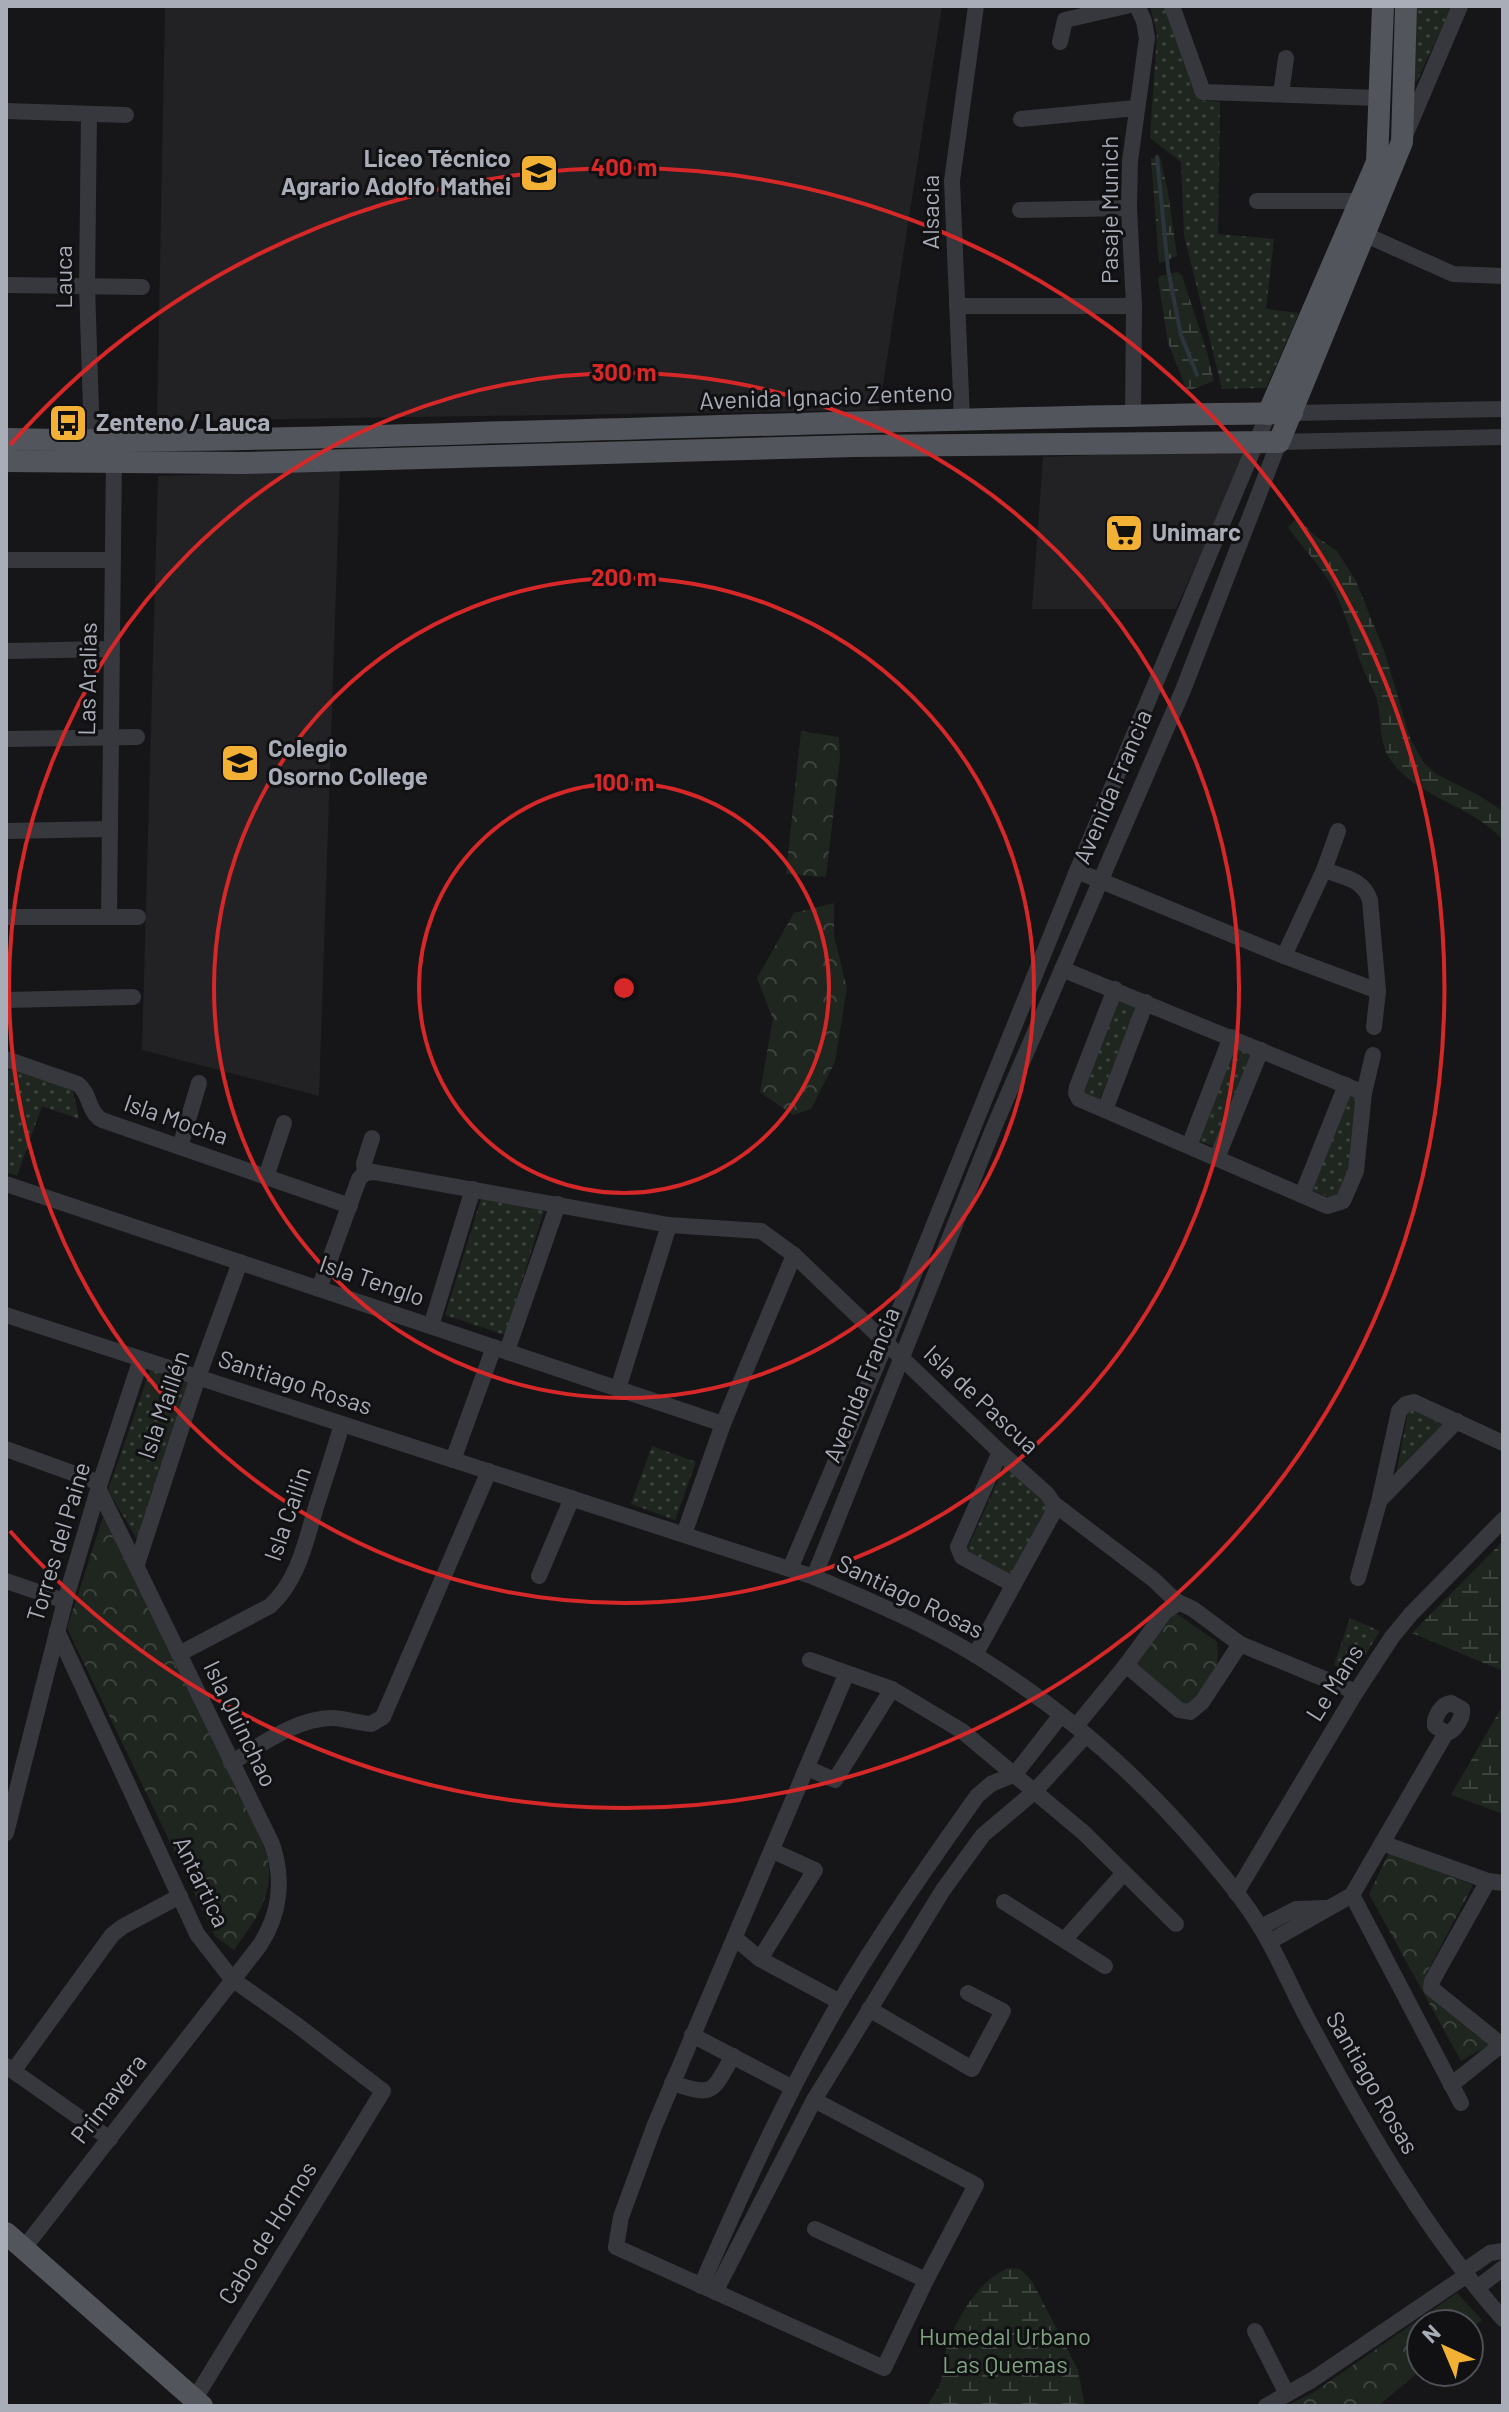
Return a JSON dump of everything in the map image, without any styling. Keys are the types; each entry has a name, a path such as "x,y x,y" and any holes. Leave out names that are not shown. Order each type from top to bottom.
{"main road":[{"name":"Avenida Francia","path":"1268,442 1292,413 1356,230 1359,201 1377,162 1383,6"},
{"name":"Avenida Francia","path":"1268,414 1402,142 1406,6"},
{"path":"1382,35 1405,34"},
{"name":"Avenida Ignacio Zenteno","path":"6,439 243,463 470,444 896,421 1292,413"},
{"path":"890,445 896,421"},
{"path":"243,439 243,463"},
{"name":"Avenida Ignacio Zenteno","path":"6,461 107,448 243,439 470,444 1268,442"},
{"path":"6,2233 198,2403"}],"street":[{"name":"Alsacia","path":"962,419 952,181 976,6"},
{"path":"1060,42 1065,20 1126,6"},
{"name":"Pasaje Munich","path":"1133,416 1130,161 1147,38 1137,6"},
{"path":"1172,6 1203,92 1379,98"},
{"path":"1402,142 1460,6"},
{"path":"1281,94 1286,58"},
{"path":"1021,119 1136,108"},
{"path":"6,111 126,115"},
{"name":"Lauca","path":"89,114 87,286 107,448"},
{"path":"1257,201 1359,201"},
{"path":"1020,210 1129,208"},
{"path":"1356,230 1453,274 1503,276"},
{"path":"6,285 142,287"},
{"path":"957,306 1134,306"},
{"name":"Avenida Ignacio Zenteno","path":"1292,413 1503,409"},
{"name":"Avenida Francia","path":"814,1577 994,1127 1183,690 1268,442 1268,414"},
{"name":"Avenida Ignacio Zenteno","path":"1268,442 1503,437"},
{"name":"Avenida Francia","path":"790,1569 886,1343 1077,871 1268,442"},
{"name":"Las Aralias","path":"107,448 113,560 109,917"},
{"path":"6,560 113,560"},
{"path":"6,651 112,649"},
{"path":"6,739 137,737"},
{"path":"6,831 110,829"},
{"path":"1284,956 1324,870 1338,831"},
{"path":"1324,870 1359,882 1370,900 1378,991 1374,1027"},
{"path":"1077,871 1378,991"},
{"path":"6,917 138,917"},
{"path":"1062,969 1364,1093"},
{"path":"1031,987 1052,994"},
{"path":"1115,989 1076,1093 1079,1099 1327,1206 1343,1201 1356,1171 1364,1093 1373,1055"},
{"path":"6,1000 133,997"},
{"path":"1105,1110 1146,1002"},
{"path":"1189,1146 1231,1037"},
{"path":"1217,1158 1261,1050"},
{"name":"Isla Mocha","path":"6,1059 81,1086 97,1117 350,1206"},
{"path":"180,1147 199,1083"},
{"path":"1302,1195 1346,1085"},
{"path":"978,1119 994,1127"},
{"path":"266,1177 284,1123"},
{"path":"319,1289 359,1179 365,1173 364,1163 372,1138"},
{"name":"Isla de Pascua","path":"365,1173 374,1172 669,1225 761,1231 794,1255 1054,1504 1153,1579 1176,1601 1193,1609 1240,1644 1356,1692"},
{"name":"Isla Tenglo","path":"6,1184 723,1424"},
{"path":"431,1326 473,1189"},
{"path":"453,1460 558,1204"},
{"path":"618,1389 669,1225"},
{"path":"927,1243 944,1250"},
{"path":"684,1534 723,1424 794,1255"},
{"name":"Isla Maillén","path":"137,1564 198,1377 240,1262"},
{"name":"Santiago Rosas","path":"6,1315 814,1577 906,1618 975,1655 1081,1730 1157,1801 1236,1893 1265,1934 1310,2025 1388,2162 1469,2278 1503,2319"},
{"name":"Torres del Paine","path":"6,1833 65,1601 141,1359"},
{"path":"1358,1578 1399,1411 1406,1404 1414,1402 1503,1443"},
{"path":"1379,1502 1457,1421"},
{"name":"Isla Cailin","path":"179,1654 270,1606 280,1596 301,1555 342,1424"},
{"path":"6,1449 100,1486"},
{"path":"1000,1452 958,1547 962,1557 1012,1584"},
{"path":"231,1763 307,1722 335,1718 371,1724 383,1717 489,1471"},
{"name":"Isla Quinchao","path":"100,1486 272,1844 278,1868 277,1908 260,1945 232,1979"},
{"path":"539,1576 572,1498"},
{"path":"975,1655 1052,1515 1054,1504"},
{"name":"Le Mans","path":"1236,1893 1356,1692 1403,1623 1503,1520"},
{"path":"6,1581 65,1601"},
{"path":"708,2289 814,2100 943,1890 983,1835 1034,1792 1176,1601"},
{"name":"Antartica","path":"57,1631 197,1934 232,1979 383,2091"},
{"path":"1126,1665 1179,1710 1190,1712 1202,1702 1240,1644"},
{"path":"810,1660 892,1689 962,1731 1084,1833 1176,1924"},
{"path":"814,2100 976,2185 884,2368 616,2247 621,2217 672,2083 846,1675"},
{"path":"807,1768 835,1780 892,1689"},
{"path":"708,2289 767,2137 840,2002 906,1897 977,1796 991,1784 1015,1774 1061,1715"},
{"path":"1265,1934 1296,1909 1328,1908 1352,1895 1446,1733"},
{"path":"1382,1843 1496,1882 1432,1981 1431,1988 1502,2045 1451,2085"},
{"path":"760,1959 815,1870 773,1851"},
{"path":"1065,1939 1124,1873"},
{"path":"1352,1895 1461,2103"},
{"path":"110,2139 10,2068 112,1935 180,1896"},
{"path":"1004,1902 1105,1966"},
{"path":"735,1938 760,1959 840,2002"},
{"name":"Primavera","path":"24,2248 232,1979"},
{"path":"869,2009 972,2069 1003,2011 968,1993"},
{"path":"692,2035 793,2088"},
{"path":"672,2083 699,2092 709,2091 733,2056"},
{"name":"Cabo de Hornos","path":"198,2403 383,2091"},
{"path":"815,2229 926,2280"},
{"path":"1469,2278 1490,2253 1503,2251"},
{"path":"1266,2406 1312,2380 1469,2278 1503,2268"},
{"path":"1255,2331 1287,2394"}],"shaded area":[{"name":"Liceo Técnico Agrario Adolfo Mathei","path":"165,6 942,6 879,410 157,421"},
{"name":"Unimarc","path":"1248,449 1176,609 1032,609 1043,457"},
{"name":"Colegio Osorno College","path":"340,470 319,1096 142,1050 158,476"}],"green space":[{"path":"1150,6 1165,6 1199,100 1220,102 1218,234 1274,239 1266,309 1299,313 1266,388 1222,389 1184,235 1181,162 1150,138 1157,33"},
{"path":"1415,6 1452,6 1417,81 1412,81"},
{"path":"1160,157 1177,256 1159,263 1151,158"},
{"path":"1178,272 1182,276 1214,381 1190,390 1186,388 1168,343 1158,279"},
{"path":"1295,520 1301,521 1314,535 1337,551 1356,581 1385,653 1410,738 1424,763 1436,774 1501,810 1503,840 1476,818 1415,783 1390,759 1384,745 1376,696 1343,611 1329,581 1288,527"},
{"path":"801,731 839,737 840,758 826,877 786,874"},
{"path":"834,903 834,936 847,988 835,1062 811,1109 793,1115 760,1092 773,1019 757,978 794,913"},
{"path":"1119,999 1137,1007 1099,1101 1081,1093"},
{"path":"1235,1046 1253,1054 1215,1147 1197,1140"},
{"path":"17,1069 73,1091 79,1119 42,1106 17,1176 6,1172 6,1070"},
{"path":"1349,1091 1357,1097 1351,1167 1340,1191 1331,1198 1311,1190"},
{"path":"481,1199 544,1211 505,1335 445,1315"},
{"path":"153,1362 195,1377 138,1541 108,1490"},
{"path":"1417,1408 1450,1422 1395,1480 1408,1412"},
{"path":"652,1446 696,1462 675,1520 631,1504"},
{"path":"1005,1465 1046,1505 1048,1518 1008,1578 970,1558 967,1549"},
{"path":"103,1517 266,1853 269,1875 265,1898 255,1920 234,1950 215,1936 67,1628"},
{"path":"1503,1541 1503,1671 1412,1633"},
{"path":"1177,1614 1217,1642 1217,1662 1212,1678 1188,1706 1176,1703 1137,1667 1137,1661"},
{"path":"1350,1618 1380,1631 1359,1665 1349,1673 1334,1665"},
{"path":"1503,1705 1503,1814 1451,1795"},
{"path":"1389,1853 1473,1885 1424,1978 1428,1993 1498,2040 1461,2061 1369,1894"},
{"name":"Humedal Urbano Las Quemas","path":"1009,2268 1020,2269 1032,2281 1078,2370 1085,2406 927,2406 940,2384 947,2345 965,2308 989,2280"},
{"path":"1457,2293 1471,2308 1435,2308"},
{"path":"1405,2329 1405,2383 1378,2406 1286,2406 1314,2392"}],"waterway":[{"path":"1157,157 1168,269 1181,335 1197,375"}],"place":[{"name":"Liceo Técnico Agrario Adolfo Mathei","path":"539,173"},
{"name":"Zenteno / Lauca","path":"68,423"},
{"name":"Unimarc","path":"1124,533"},
{"name":"Colegio Osorno College","path":"240,763"}]}
